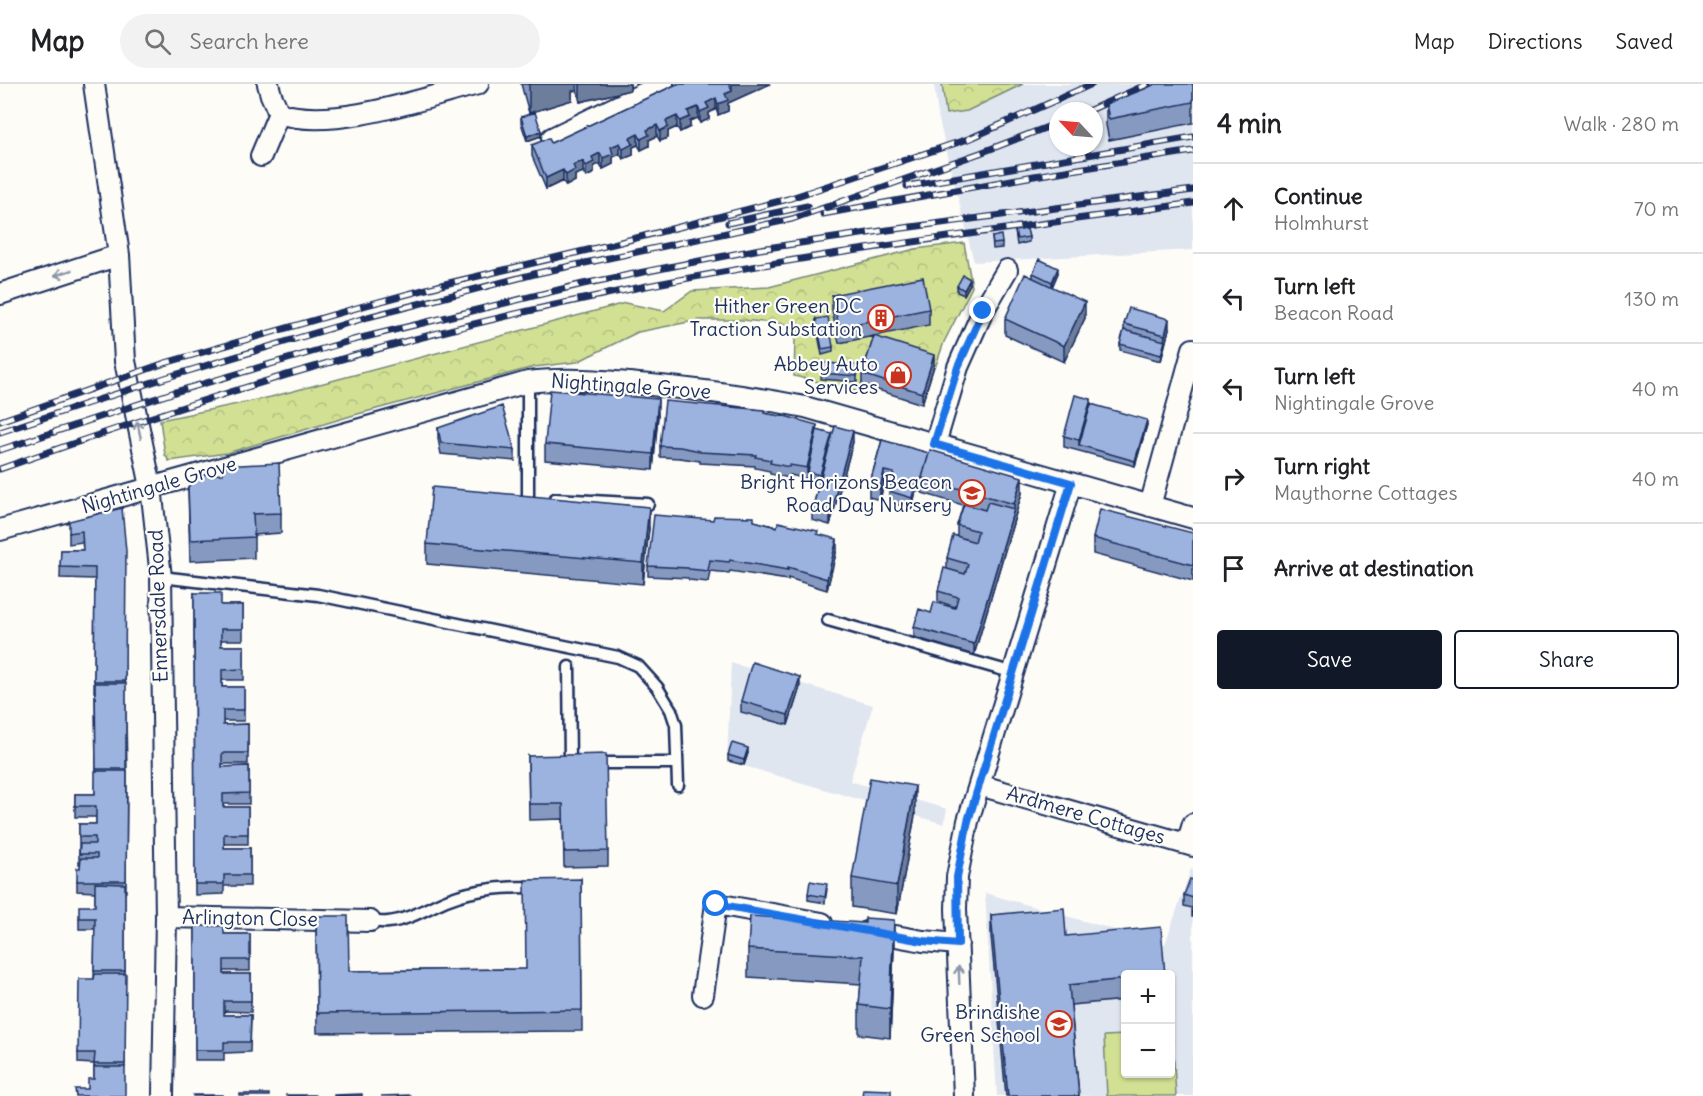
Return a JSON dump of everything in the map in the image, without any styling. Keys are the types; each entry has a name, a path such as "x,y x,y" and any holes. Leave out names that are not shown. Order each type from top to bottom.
{"street":[{"name":"Ennersdale Road","path":"94,84 119,255 125,361 151,487 161,577 166,917 163,1096"},
{"path":"261,156 279,113 268,84"},
{"path":"279,113 295,118 360,115 478,84"},
{"path":"552,138 663,84"},
{"path":"0,294 119,255"},
{"path":"934,444 958,367 983,311 1007,270"},
{"path":"1150,506 1193,349"},
{"name":"Nightingale Grove","path":"0,530 528,382 567,379 616,381 762,398 840,416 1193,518"},
{"path":"964,1096 957,877 968,821 1071,483"},
{"name":"Ardmere Cottages","path":"979,785 1190,845"},
{"path":"1190,845 1193,824"},
{"path":"703,995 716,904 923,941 958,944"},
{"name":"Arlington Close","path":"166,917 370,921"}],"lane":[{"path":"528,382 522,497 648,504"},
{"path":"161,577 318,595 618,657 638,666 657,687 671,710 676,725 678,785"},
{"path":"828,620 1014,673"},
{"path":"569,667 570,763 677,762"},
{"path":"370,921 388,922 404,918 449,899 476,891 496,888 546,887"}],"shaded area":[{"path":"934,84 1193,84 1193,250 974,262 938,116"},
{"path":"731,663 873,705 850,781 947,809 944,824 727,761"},
{"name":"Brindishe Green School","path":"1191,869 1193,870 1193,1096 997,1096 985,893 1165,944"}],"green space":[{"path":"942,84 1023,84 967,111 946,114"},
{"path":"964,243 972,287 944,342 936,365 873,345 859,392 794,376 795,340 786,324 742,320 699,320 638,332 577,362 534,367 354,415 227,453 169,461 165,455 160,420 271,397 625,303 664,311 692,291 769,287 915,249"},
{"path":"1121,1035 1121,1078 1175,1078 1176,1096 1107,1096 1104,1036"}],"building":[{"path":"677,84 729,84 732,91 725,94 728,100 718,104 716,98 706,103 709,108 700,112 698,107 688,111 690,117 680,121 677,116 666,121 668,127 660,131 657,125 647,130 649,135 641,139 638,134 630,138 633,144 623,149 620,143 611,147 613,154 603,158 600,153 592,157 594,162 586,166 583,161 573,165 575,170 566,175 563,170 546,178 532,145 549,138 551,143"},
{"path":"1155,84 1193,84 1193,102 1109,119 1106,104"},
{"path":"535,112 541,131 527,136 521,117"},
{"path":"1027,229 1029,237 1017,239 1015,231"},
{"path":"1001,235 1002,243 993,244 992,237"},
{"path":"1039,259 1058,268 1052,282 1033,273"},
{"path":"1025,274 1085,302 1064,346 1005,319"},
{"path":"963,275 970,279 964,290 957,286"},
{"path":"923,277 929,309 839,327 832,295"},
{"path":"1129,308 1169,319 1165,335 1124,324"},
{"path":"828,317 833,347 822,349 816,319"},
{"path":"1124,330 1165,341 1161,355 1120,344"},
{"name":"Abbey Auto Services","path":"874,336 934,355 922,393 862,374"},
{"path":"822,363 857,365 857,376 821,373"},
{"path":"550,390 658,399 653,454 545,444"},
{"path":"1075,395 1091,399 1079,440 1064,436"},
{"path":"665,401 764,410 764,413 781,415 817,425 807,468 770,463 771,460 755,457 756,455 700,452 680,447 660,446"},
{"path":"1091,404 1147,420 1135,461 1079,445"},
{"path":"502,406 515,450 441,443 438,428"},
{"path":"835,426 853,431 830,514 812,510"},
{"path":"817,430 832,434 820,475 808,472"},
{"path":"882,440 929,453 921,481 916,480 912,498 889,491 894,473 884,471 880,489 869,486"},
{"path":"930,450 1022,477 1014,504 922,478"},
{"path":"279,463 281,513 253,514 254,537 190,540 188,487 199,475 223,474 223,466"},
{"path":"432,487 649,507 643,563 427,544"},
{"path":"988,502 1014,509 974,644 914,627 919,609 931,613 934,602 955,608 958,597 938,591 944,568 965,574 967,568 968,564 947,558 953,535 975,542 978,531 957,525 964,504 985,510"},
{"path":"122,508 126,551 125,681 94,681 95,568 60,567 61,550 83,550 82,531 69,533 69,521"},
{"path":"1100,509 1193,533 1193,565 1093,538"},
{"path":"654,515 713,520 714,516 754,517 754,521 777,527 778,522 818,531 817,534 837,539 827,579 788,567 788,570 730,560 729,562 710,560 708,571 648,566"},
{"path":"194,593 221,593 221,605 243,605 243,629 221,629 221,646 244,646 244,669 222,670 222,687 244,687 244,710 223,710 223,725 248,724 248,753 222,753 222,767 249,766 249,793 223,794 223,807 248,807 248,834 224,834 224,848 250,848 250,875 224,875 224,884 195,884"},
{"path":"752,662 800,677 788,715 741,701"},
{"path":"95,683 126,683 126,769 96,769"},
{"path":"732,743 748,748 744,760 728,755"},
{"path":"606,754 608,851 564,852 563,804 529,804 528,756"},
{"path":"95,771 127,771 126,881 77,881 77,868 80,868 81,858 97,858 97,854 79,854 80,844 95,844 95,837 79,837 79,824 96,824 96,806 75,806 75,794 95,794"},
{"path":"870,778 915,786 897,886 852,878"},
{"path":"581,879 582,1010 317,1013 316,916 348,916 349,971 526,969 525,880"},
{"path":"1190,879 1193,880 1193,898 1184,895"},
{"path":"810,881 827,884 825,897 808,894"},
{"path":"95,883 125,884 125,971 94,971 95,918 79,918 79,906 95,906"},
{"path":"1064,908 1066,936 1161,927 1165,970 1121,970 1121,979 1069,985 1079,1096 1008,1096 991,915"},
{"path":"750,916 865,923 865,918 894,920 890,1009 859,1005 863,956 748,949"},
{"path":"195,926 224,926 224,934 250,934 250,960 224,960 224,974 251,974 251,1001 224,1001 224,1015 251,1015 250,1042 224,1042 224,1050 195,1050"},
{"path":"95,974 126,974 125,1064 94,1064 95,1053 78,1053 79,979 94,979"},
{"path":"94,1067 125,1067 125,1096 76,1096 75,1089 88,1089 88,1079 94,1079"},
{"path":"863,1089 891,1090 891,1096 862,1096"},
{"path":"240,1094 269,1094 269,1096 240,1096"},
{"path":"362,1094 362,1096 334,1096 334,1095"},
{"path":"222,1095 222,1096 193,1096"},
{"path":"315,1095 315,1096 286,1096"}],"railway":[{"path":"0,421 165,363 367,305 788,199 971,138 1092,84"},
{"path":"1103,104 1148,84"},
{"path":"0,432 168,377 368,317 538,273 792,219 1049,126"},
{"path":"907,186 1193,137"},
{"path":"823,214 1034,176 1193,151"},
{"path":"0,450 175,392 353,340 583,284 760,249 1193,190"},
{"path":"0,469 296,372 446,331 597,296 820,256 1193,203"},
{"path":"728,223 807,206"}],"place":[{"name":"Hither Green DC Traction Substation","path":"881,318"},
{"name":"Abbey Auto Services","path":"898,375"},
{"name":"Bright Horizons Beacon Road Day Nursery","path":"972,493"},
{"name":"Brindishe Green School","path":"1059,1024"}],"route":[{"path":"716,904 923,941 958,944 957,877 968,821 1071,483 934,444 958,367 983,311"}]}
